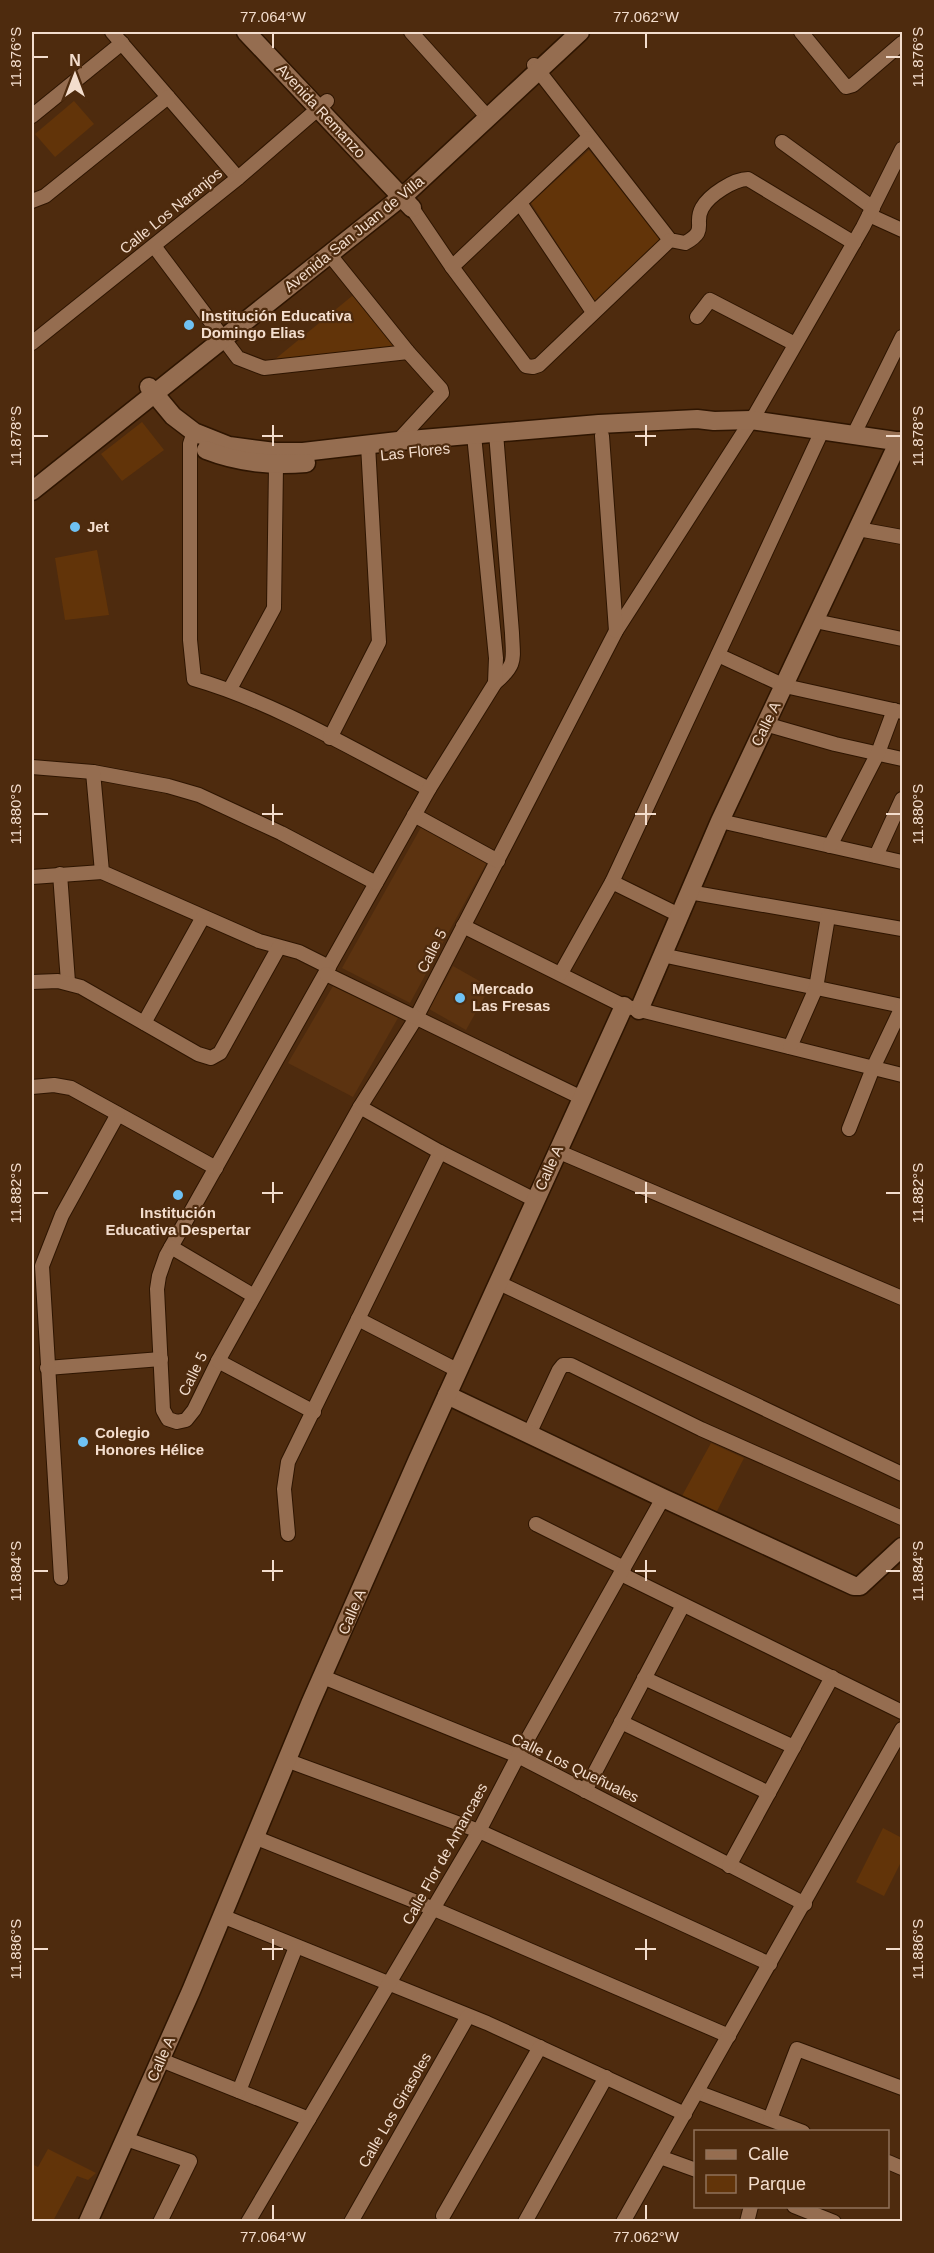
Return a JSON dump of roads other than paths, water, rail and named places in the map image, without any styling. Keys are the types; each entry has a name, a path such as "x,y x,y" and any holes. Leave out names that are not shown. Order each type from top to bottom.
{"street":[{"path":"112,32 238,178"},
{"name":"Avenida Remanzo","path":"246,32 322,104"},
{"name":"Avenida Remanzo","path":"264,32 322,104 404,194"},
{"path":"411,32 483,112"},
{"name":"Avenida San Juan de Villa","path":"221,335 330,255 404,194 536,68 569,32"},
{"name":"Avenida San Juan de Villa","path":"32,480 404,194 483,112 580,32"},
{"path":"802,32 846,87 853,85 903,44"},
{"path":"32,116 122,43"},
{"path":"536,68 588,138 670,240 685,243 697,235 702,207 731,182 748,179 854,243"},
{"path":"32,201 45,196 168,97"},
{"name":"Calle Los Naranjos","path":"32,343 238,178 322,104"},
{"path":"452,267 588,138"},
{"path":"782,142 871,211 903,230"},
{"name":"Calle 5","path":"497,438 513,657 509,671 495,683 429,789 161,1266 157,1289 163,1410 168,1419 177,1422 190,1417 218,1361 360,1107 416,1018 616,631 751,420 854,243 903,149"},
{"path":"404,194 452,267 526,366 533,367 539,364 670,240"},
{"path":"520,203 593,312"},
{"path":"154,246 238,358 264,369 408,352"},
{"path":"330,255 441,390 442,393 398,441"},
{"path":"697,317 710,300 795,344"},
{"path":"853,436 903,337"},
{"name":"Avenida San Juan de Villa","path":"32,490 147,393"},
{"name":"Las Flores","path":"147,393 166,424 229,459 276,466 369,451 664,420 751,420 901,442"},
{"name":"Las Flores","path":"497,438 602,436 700,428 714,421"},
{"path":"561,973 612,882 822,431"},
{"path":"602,436 616,631"},
{"path":"192,438 190,640 194,679 230,689 429,789"},
{"name":"Las Flores","path":"192,438 275,453 369,451 398,441 474,440"},
{"path":"474,440 496,658 495,683"},
{"name":"Calle A","path":"88,2222 161,2060 286,1760 457,1370 499,1283 557,1151 582,1098 662,955 765,724 901,442"},
{"path":"330,738 379,642 369,451"},
{"path":"230,689 274,608 276,466"},
{"path":"858,529 903,537"},
{"path":"815,621 903,639"},
{"path":"717,655 785,686 898,711 830,846"},
{"path":"765,724 836,744 903,759"},
{"path":"32,767 93,772 168,786 208,798 376,883"},
{"path":"93,772 102,872"},
{"path":"876,856 903,799"},
{"path":"414,815 498,861"},
{"path":"720,821 903,861"},
{"path":"32,877 60,873 102,872 259,941 299,952 416,1018 582,1098"},
{"path":"60,873 68,982"},
{"path":"612,882 679,915"},
{"path":"689,892 903,929"},
{"path":"144,1023 203,917"},
{"path":"790,1047 816,988 828,917"},
{"path":"463,926 632,1008 903,1075"},
{"path":"32,982 68,982 81,987 207,1058 217,1055 279,947"},
{"path":"662,955 903,1007 873,1068 849,1129"},
{"path":"32,1087 54,1085 71,1088 216,1168"},
{"path":"360,1107 440,1152 535,1200"},
{"path":"61,1578 47,1368 37,1266 62,1215 118,1114"},
{"path":"557,1151 903,1298"},
{"path":"288,1534 284,1489 291,1454 314,1412 440,1152"},
{"path":"171,1247 254,1296"},
{"path":"499,1283 903,1474"},
{"path":"358,1318 457,1370"},
{"path":"47,1368 161,1359"},
{"path":"218,1361 314,1412"},
{"path":"529,1434 559,1370 563,1365 571,1365 701,1429 903,1518"},
{"path":"447,1395 854,1586 860,1586 903,1547"},
{"name":"Calle Flor de Amancaes","path":"248,2222 479,1831 518,1756 663,1498"},
{"path":"536,1524 683,1605 903,1712"},
{"path":"585,1791 683,1605"},
{"name":"Calle Los Queñuales","path":"323,1677 518,1756 805,1904"},
{"path":"729,1866 832,1677"},
{"path":"644,1678 794,1747"},
{"path":"621,1722 769,1793"},
{"path":"623,2222 903,1729"},
{"path":"286,1760 479,1831 770,1964"},
{"path":"254,1837 434,1908 729,2036"},
{"path":"222,1916 468,2016 685,2114"},
{"path":"239,2091 296,1947"},
{"name":"Calle Los Girasoles","path":"351,2222 468,2016"},
{"path":"443,2216 540,2047"},
{"path":"770,2119 797,2049 903,2088"},
{"path":"161,2060 309,2119"},
{"path":"525,2222 606,2077"},
{"path":"697,2092 798,2130"},
{"path":"126,2139 190,2161 160,2222"},
{"path":"660,2157 694,2169"},
{"path":"889,2162 903,2168"},
{"path":"799,2208 834,2222"}],"place":[{"name":"Institución Educativa Domingo Elias","path":"189,325"},
{"name":"Jet","path":"75,527"},
{"name":"Mercado Las Fresas","path":"460,998"},
{"name":"Institución Educativa Despertar","path":"178,1195"},
{"name":"Colegio Honores Hélice","path":"83,1442"}]}
